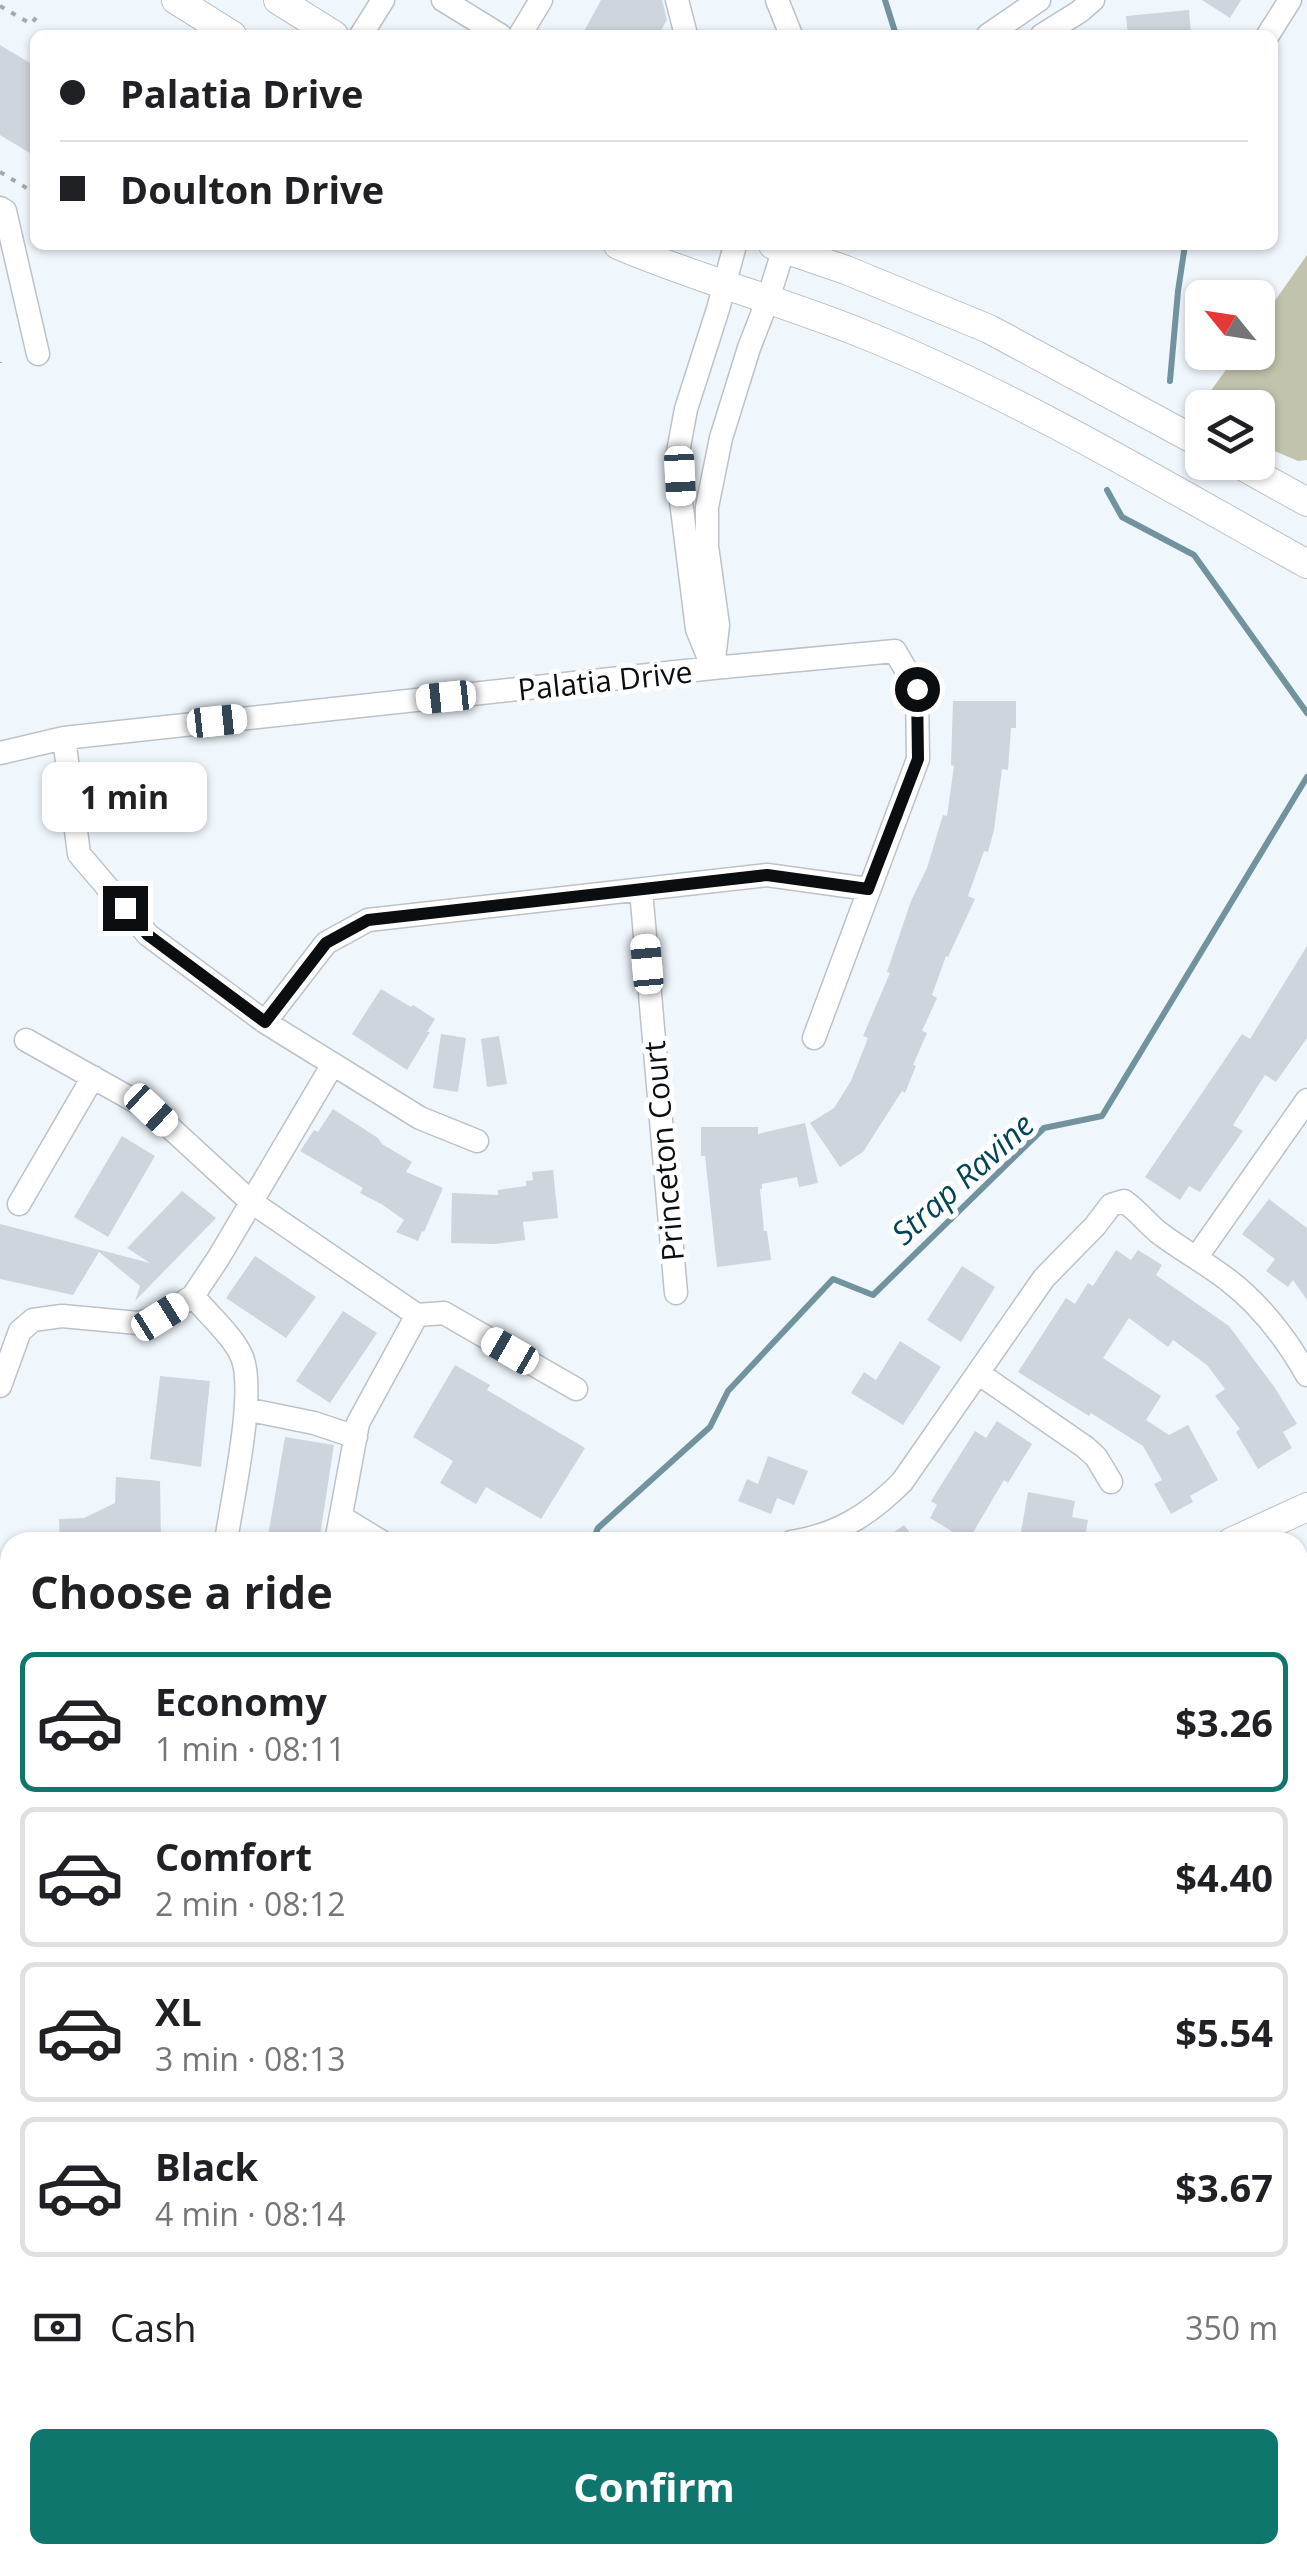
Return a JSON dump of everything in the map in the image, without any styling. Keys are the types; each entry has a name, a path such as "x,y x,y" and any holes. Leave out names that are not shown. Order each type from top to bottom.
{"main road":[{"path":"176,0 227,30"},
{"path":"278,0 326,30"},
{"path":"631,250 868,336 1005,397 1307,564"},
{"path":"791,250 989,330 1185,435"},
{"path":"1267,480 1307,502"},
{"path":"1253,1532 1307,1507"}],"street":[{"path":"364,30 383,0"},
{"path":"444,0 492,30"},
{"path":"523,30 542,0"},
{"path":"677,0 685,30"},
{"path":"777,0 790,30"},
{"path":"995,30 1040,0"},
{"path":"1050,30 1092,0"},
{"path":"1271,30 1290,0"},
{"path":"0,208 5,211 38,354"},
{"path":"713,668 697,630 678,452 686,409 734,250"},
{"path":"713,668 718,625 707,546 707,507 722,438 768,299 779,250"},
{"name":"Palatia Drive","path":"0,752 64,738 895,651 917,689 918,759 868,889"},
{"path":"64,738 79,854 148,935 265,1022 420,1118 477,1140"},
{"path":"265,1022 326,943 368,920 767,875 868,889 814,1038"},
{"name":"Princeton Court","path":"640,890 676,1293"},
{"path":"26,1040 151,1110 250,1202 418,1314 444,1313 576,1390"},
{"path":"0,1386 10,1325 62,1316 138,1323 160,1317 193,1296 333,1064"},
{"path":"19,1204 93,1077"},
{"path":"1196,1258 1307,1100"},
{"path":"834,1532 879,1505 902,1482 1044,1278 1111,1205 1124,1201 1137,1209 1155,1230 1237,1288 1272,1322 1307,1375"},
{"path":"193,1296 240,1352 246,1368 246,1408 227,1532"},
{"path":"338,1532 358,1424 418,1314"},
{"path":"978,1373 1084,1447 1096,1457 1111,1482"},
{"path":"246,1408 356,1436"},
{"path":"341,1517 366,1532"}],"path":[{"path":"0,6 31,24 39,14"},
{"path":"0,172 30,190"}],"green space":[{"path":"1307,255 1307,460 1298,461 1275,451 1275,390 1211,390 1226,370 1275,370 1275,301"}],"building":[{"path":"601,0 662,0 667,20 661,30 585,30"},
{"path":"1202,0 1241,0 1230,18"},
{"path":"1189,10 1191,30 1127,30 1126,16"},
{"path":"0,45 30,63 30,153 0,135"},
{"path":"953,701 1016,701 1016,728 1011,728 1008,770 1002,769 994,830 968,896 975,899 946,956 932,995 937,998 922,1031 927,1033 905,1093 902,1091 863,1152 840,1167 810,1123 834,1108 851,1081 911,901 927,868 943,815 947,816 954,766"},
{"path":"1307,946 1307,1038 1276,1082 1265,1075 1233,1125 1243,1131 1200,1192 1189,1186 1180,1200 1145,1177 1242,1034 1250,1039"},
{"path":"381,989 435,1019 407,1070 352,1034"},
{"path":"441,1034 466,1038 458,1092 433,1088"},
{"path":"499,1036 507,1084 487,1087 481,1039"},
{"path":"333,1109 412,1162 406,1172 443,1188 418,1241 396,1232 404,1220 360,1193 363,1188 300,1151"},
{"path":"805,1123 818,1183 799,1187 797,1177 762,1184 760,1189 771,1260 717,1267 705,1156 701,1156 701,1127 758,1127 758,1134"},
{"path":"122,1136 155,1156 108,1237 74,1217"},
{"path":"553,1170 558,1218 523,1222 525,1240 451,1243 452,1193 498,1195 498,1190 526,1186 526,1181 533,1180 532,1172"},
{"path":"182,1191 216,1218 135,1301 140,1286 99,1252 73,1295 0,1279 0,1224 150,1263 127,1248"},
{"path":"1269,1199 1307,1228 1307,1300 1293,1280 1288,1287 1266,1271 1275,1259 1242,1234"},
{"path":"1116,1250 1131,1260 1138,1250 1162,1265 1156,1275 1229,1326 1297,1424 1283,1432 1292,1448 1258,1469 1236,1432 1240,1429 1215,1396 1225,1389 1207,1365 1173,1340 1168,1347 1129,1318 1103,1358 1161,1396 1146,1420 1169,1435 1188,1425 1218,1480 1190,1496 1193,1502 1171,1514 1154,1484 1162,1480 1143,1446 1018,1372 1066,1298 1075,1304 1088,1283 1093,1286"},
{"path":"255,1256 316,1297 286,1338 226,1298"},
{"path":"962,1266 995,1287 961,1342 927,1320"},
{"path":"343,1311 377,1333 330,1403 296,1381"},
{"path":"900,1341 941,1367 903,1425 851,1393 864,1372 876,1380"},
{"path":"455,1365 490,1385 487,1390 585,1448 541,1519 486,1487 476,1504 440,1483 453,1461 413,1437"},
{"path":"160,1376 210,1381 201,1467 150,1459"},
{"path":"997,1421 1032,1444 1008,1483 1004,1480 973,1532 953,1532 930,1518 937,1505 931,1501 975,1431 986,1438"},
{"path":"285,1437 334,1445 321,1532 269,1532"},
{"path":"768,1456 808,1471 794,1505 777,1498 771,1514 738,1501 747,1479 758,1484"},
{"path":"116,1477 160,1481 161,1532 60,1532 59,1519 84,1518 115,1503"},
{"path":"1028,1492 1075,1501 1072,1517 1088,1520 1086,1532 1021,1532"}],"waterway":[{"path":"885,0 894,30"},
{"name":"Strap Ravine","path":"1170,381 1184,250"},
{"name":"Strap Ravine","path":"1107,490 1122,517 1194,555 1307,713"},
{"name":"Strap Ravine","path":"596,1532 710,1427 728,1391 833,1279 873,1295 1044,1128 1102,1116 1307,777"}],"route":[{"path":"125,908 148,935 265,1022 326,943 368,920 767,875 868,889 918,759 917,689"}]}
